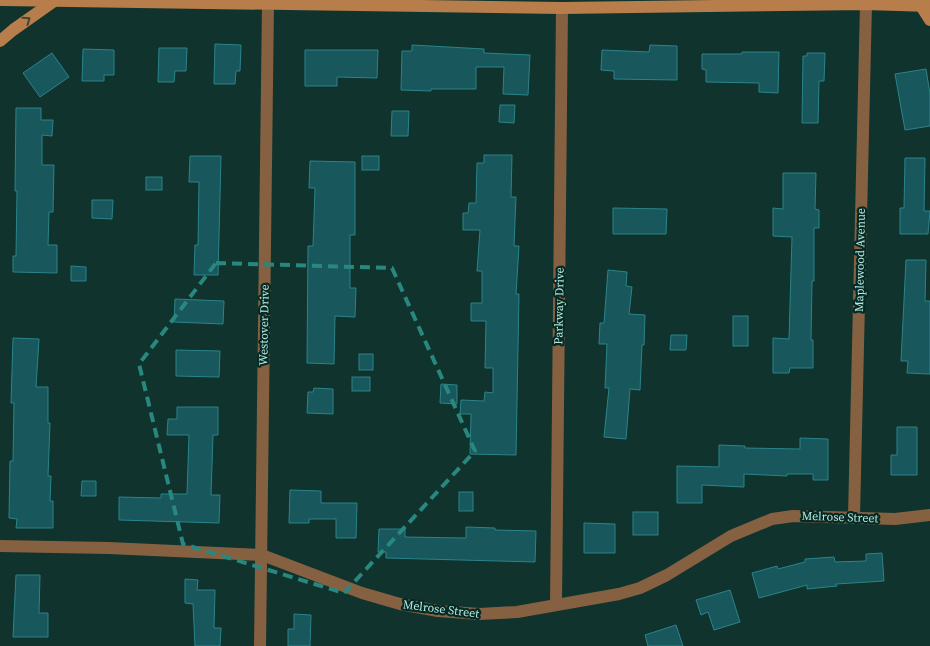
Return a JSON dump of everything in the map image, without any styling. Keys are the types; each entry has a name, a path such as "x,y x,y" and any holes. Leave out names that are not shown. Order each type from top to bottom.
{"main road":[{"path":"2,0 562,8 857,3 922,4 930,20"},
{"path":"0,41 54,1"}],"street":[{"name":"Maplewood Avenue","path":"854,517 857,3"},
{"name":"Westover Drive","path":"260,646 268,4"},
{"name":"Parkway Drive","path":"556,605 562,8"},
{"name":"Melrose Street","path":"0,546 109,548 262,555 362,593 400,604 438,611 479,614 517,612 619,594 640,588 667,575 731,536 772,519 793,516 895,519 930,515"}],"highlighted area":[{"path":"216,263 392,268 475,451 344,593 183,544 139,364"}],"building":[{"path":"215,44 241,45 240,71 236,71 235,84 214,84"},
{"path":"412,45 484,49 484,53 530,55 528,95 503,94 504,67 476,67 476,89 401,90 402,51 412,51"},
{"path":"650,45 677,46 677,80 614,79 614,71 601,70 602,50 649,52"},
{"path":"159,48 187,48 186,71 175,71 174,82 158,82"},
{"path":"83,49 114,50 114,75 104,75 104,81 82,81"},
{"path":"305,50 378,50 377,78 337,77 337,86 305,86"},
{"path":"742,52 779,52 778,93 759,92 759,83 706,82 706,70 702,69 702,54 742,54"},
{"path":"52,53 69,77 40,97 23,73"},
{"path":"807,53 825,53 824,81 819,81 818,123 802,123 803,56 807,56"},
{"path":"926,69 930,94 930,126 905,130 895,74"},
{"path":"500,105 515,105 514,123 499,122"},
{"path":"16,108 41,108 41,120 53,120 52,136 42,135 42,165 54,165 53,212 49,212 48,245 57,245 57,273 13,272 13,256 16,256"},
{"path":"392,111 409,111 408,136 391,136"},
{"path":"484,155 512,155 511,197 516,197 514,246 519,246 516,294 519,294 516,455 470,454 471,414 460,414 461,400 484,401 485,392 493,393 493,368 485,368 486,321 471,321 471,303 482,303 482,271 477,271 480,230 463,230 463,213 468,213 469,203 476,203 477,163 484,163"},
{"path":"190,156 221,156 218,275 194,275 195,245 198,245 199,182 189,182"},
{"path":"362,156 379,156 379,170 362,170"},
{"path":"905,158 925,158 924,211 930,211 928,234 900,234 900,208 904,208"},
{"path":"310,161 355,162 355,235 350,235 350,288 356,288 355,317 335,316 334,364 307,363 308,246 313,246 315,188 309,188"},
{"path":"783,173 816,173 815,209 819,210 819,228 814,228 811,340 813,340 813,368 790,368 789,373 773,373 773,338 789,339 792,237 773,236 773,208 783,209"},
{"path":"146,177 162,177 162,190 146,190"},
{"path":"92,200 113,200 112,219 92,218"},
{"path":"613,208 667,209 666,234 613,234"},
{"path":"906,260 926,260 925,301 930,301 930,374 907,373 908,361 901,361"},
{"path":"71,266 86,267 86,281 71,281"},
{"path":"608,270 627,272 626,286 632,287 629,314 645,315 640,390 630,389 626,439 604,437 609,388 605,388 607,344 599,344 600,323 604,323"},
{"path":"175,299 224,301 223,324 174,322"},
{"path":"733,316 748,316 748,346 733,346"},
{"path":"671,335 687,335 686,350 670,350"},
{"path":"13,338 39,339 36,387 48,387 48,423 50,423 48,476 51,476 50,501 53,501 53,528 16,528 17,519 9,518 10,461 13,461 14,403 11,403"},
{"path":"176,350 220,351 219,377 176,376"},
{"path":"359,354 373,354 373,370 359,370"},
{"path":"352,377 370,377 370,391 352,391"},
{"path":"441,384 457,385 457,404 440,403"},
{"path":"314,388 333,389 333,414 307,413 308,392 313,392"},
{"path":"177,407 218,407 218,435 213,435 211,495 220,495 219,523 119,520 119,497 161,498 161,494 187,494 189,435 167,435 168,419 177,419"},
{"path":"897,427 917,427 917,475 891,475 891,455 897,455"},
{"path":"800,438 828,439 828,480 813,480 813,474 787,474 787,476 744,474 744,487 702,485 702,503 677,503 677,466 719,467 719,445 745,446 745,448 800,449"},
{"path":"82,481 96,481 96,496 81,496"},
{"path":"290,490 321,491 321,503 357,503 356,538 336,538 336,519 309,519 309,523 289,523"},
{"path":"459,492 473,492 473,511 459,511"},
{"path":"633,512 658,512 658,535 633,535"},
{"path":"584,523 615,524 615,553 584,553"},
{"path":"466,527 536,531 535,562 386,558 386,552 378,552 379,529 405,529 405,537 466,538"},
{"path":"882,553 884,581 836,584 837,586 807,589 807,585 759,598 752,573 777,566 778,569 805,562 805,559 834,557 835,562 866,561 866,554"},
{"path":"16,575 40,575 39,613 48,613 48,637 13,637"},
{"path":"185,579 198,580 197,590 215,590 214,628 221,628 220,646 195,646 193,604 185,603"},
{"path":"730,590 740,622 714,630 708,612 701,615 696,600"},
{"path":"294,614 311,615 310,646 288,646 288,629 294,629"},
{"path":"676,625 683,646 648,646 645,635"}]}
